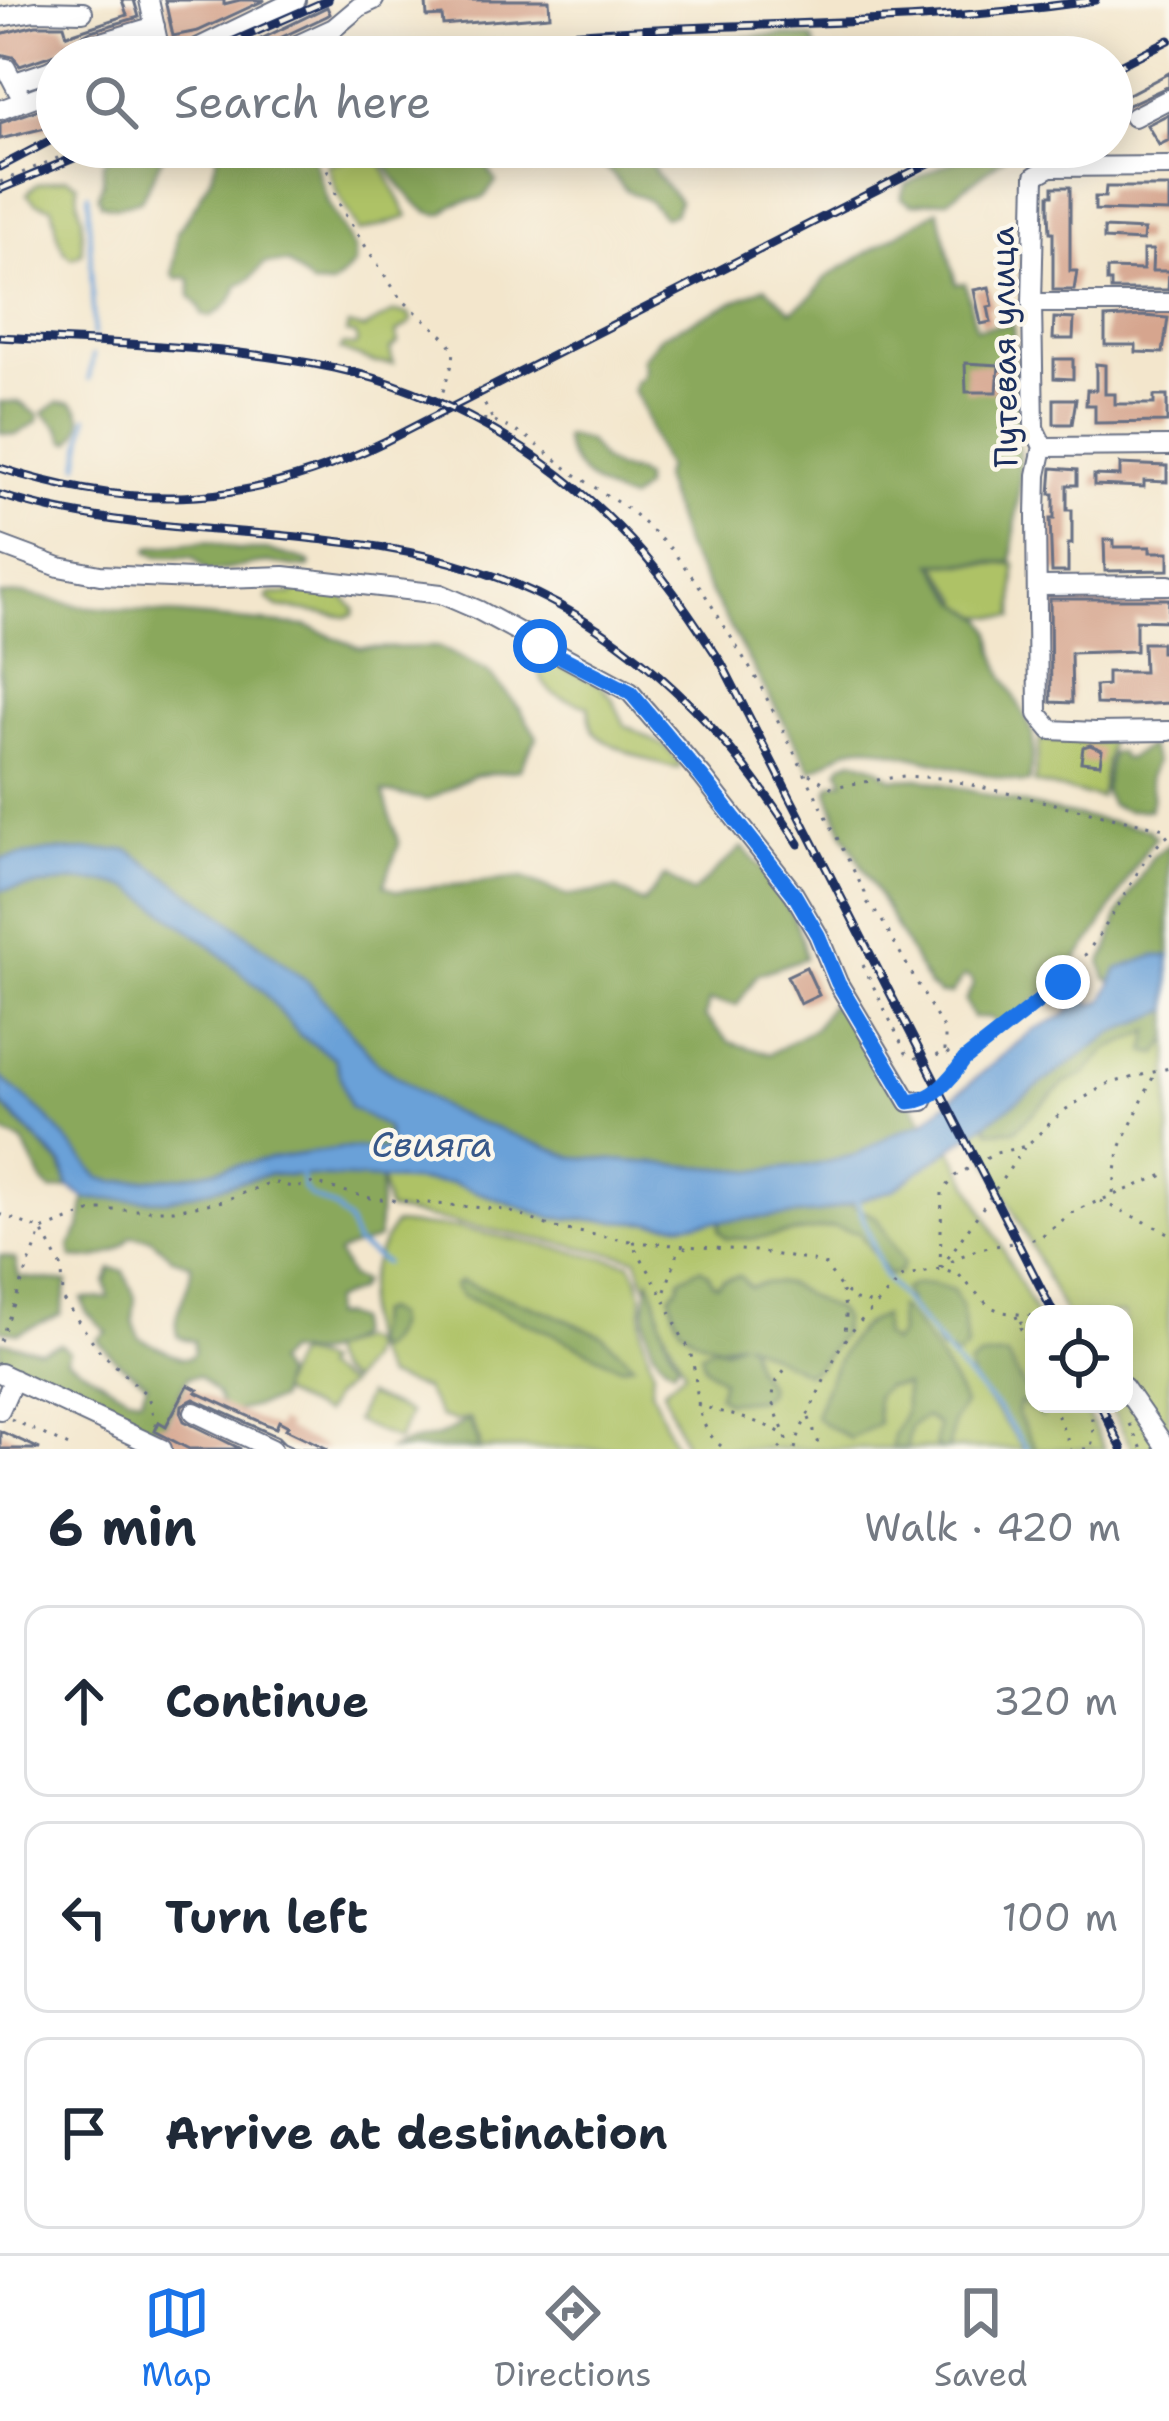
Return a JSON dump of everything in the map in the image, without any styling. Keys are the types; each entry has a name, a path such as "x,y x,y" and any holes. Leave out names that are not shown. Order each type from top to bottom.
{"street":[{"path":"149,0 157,36"},
{"path":"211,36 296,0"},
{"path":"317,36 374,0"},
{"path":"0,17 35,11 82,12"},
{"path":"121,36 154,26"},
{"path":"0,67 6,68 18,91"},
{"path":"0,110 36,79"},
{"path":"18,91 36,90"},
{"path":"1134,117 1169,99"},
{"name":"Путевая улица","path":"1133,166 1169,166"},
{"name":"Путевая улица","path":"1049,168 1035,176 1032,303 1034,428 1043,447 1037,475 1038,714 1051,730 1169,731"},
{"path":"1032,303 1169,303"},
{"path":"1043,447 1169,446"},
{"path":"0,545 59,567 100,575 284,576 441,594 630,692 794,894 838,983 909,1102 923,1101"},
{"path":"1039,586 1169,585"},
{"path":"0,1412 7,1376 162,1449"},
{"path":"1133,1400 1167,1449"},
{"path":"194,1412 272,1449"}],"path":[{"path":"0,182 36,167"},
{"path":"327,168 341,208 400,298 454,350 440,400 527,437 632,512 670,549 700,588 807,774 867,902 945,1032 945,1051 964,1060"},
{"path":"479,394 493,420"},
{"path":"807,774 831,787 904,776 941,778 1169,832"},
{"path":"923,1101 964,1060 1063,982 1156,844 1169,832"},
{"path":"862,965 906,1053 926,1062 945,1051"},
{"path":"940,1269 1026,1146 1063,1111 1107,1084 1169,1068"},
{"path":"1113,1195 1119,1150 1156,1070"},
{"path":"940,1269 942,1192 955,1176 996,1153 1026,1146"},
{"path":"795,1449 845,1342 903,1277 940,1269 979,1249 1039,1238 1076,1210 1169,1173"},
{"path":"0,1341 42,1230 95,1210 174,1210 223,1201 272,1182 296,1188 313,1183 370,1198 506,1210 555,1228 631,1241 755,1251 813,1261 825,1265 856,1300 877,1304"},
{"path":"1100,1201 1169,1233"},
{"path":"0,1214 42,1230 62,1268 63,1300 99,1350 148,1396 162,1449"},
{"path":"631,1241 664,1295 690,1353 705,1430 725,1449"},
{"path":"664,1295 677,1255 687,1246"},
{"path":"940,1269 959,1275 989,1306 1025,1315"},
{"path":"842,1289 845,1342"},
{"path":"1015,1314 1025,1328"},
{"path":"1015,1314 1025,1340"},
{"path":"786,1368 773,1385 773,1398 786,1437"},
{"path":"698,1404 761,1421 786,1437"},
{"path":"0,1412 75,1449"},
{"path":"1057,1413 1071,1449"},
{"path":"1082,1449 1090,1449 1093,1438 1092,1413"},
{"path":"808,1416 821,1449"},
{"path":"1127,1419 1142,1449"},
{"path":"779,1449 786,1437 800,1431"}],"green space":[{"path":"103,168 157,168 141,200 116,207 101,204 98,196"},
{"path":"214,168 317,168 328,203 354,249 354,265 332,286 312,285 288,263 265,263 238,285 224,308 210,317 202,315 190,296 190,279 177,279 173,274 177,232"},
{"path":"328,168 384,168 408,217 359,232"},
{"path":"389,168 488,168 496,182 483,198 436,214 412,199"},
{"path":"607,168 653,168 679,201 674,214 664,217 649,201 626,190"},
{"path":"938,168 990,168 948,200 912,204 901,198 905,185"},
{"path":"67,178 77,184 82,217 82,253 72,258 60,242 52,207 36,203 27,194 37,184"},
{"path":"938,210 956,284 965,283 976,328 1013,324 1020,477 1012,562 933,563 959,602 985,619 992,632 1004,676 1033,732 1029,782 869,746 851,748 811,770 685,548 662,478 666,468 633,390 642,378 642,359 661,336 765,287 792,311 825,278"},
{"path":"394,312 411,319 396,333 398,343 390,349 393,364 375,363 340,350 357,343 356,335 346,333 348,325 364,329"},
{"path":"0,402 19,402 39,416 38,421 16,435 1,433"},
{"path":"58,402 72,403 81,417 71,442 43,413"},
{"path":"567,436 588,441 616,469 636,473 643,478 643,488 630,500 607,492 578,469 566,448"},
{"path":"207,541 239,550 268,550 311,564 303,568 268,563 208,572 193,557 148,552 150,547"},
{"path":"936,564 1015,564 1014,617 966,616 960,598"},
{"path":"309,585 337,591 355,609 354,615 278,607 267,599 270,594 292,594"},
{"path":"25,594 80,606 306,626 360,648 439,647 488,672 537,737 519,770 473,776 428,800 383,792 399,844 384,885 397,891 523,878 567,896 617,889 643,903 665,876 692,893 742,847 783,898 805,958 758,974 737,1005 709,1001 705,1017 729,1042 770,1054 815,1028 830,1005 849,1010 924,1122 856,1155 756,1171 572,1157 448,1111 378,1064 308,982 128,850 50,851 0,859 0,595"},
{"path":"554,664 600,684 625,725 667,748 679,768 636,755 596,734 588,706 544,684 538,667"},
{"path":"1040,739 1110,741 1100,798 1034,783"},
{"path":"1149,746 1155,762 1149,810 1111,805 1104,792 1111,753 1119,752 1127,759"},
{"path":"853,759 877,767 892,779 919,778 1147,829 1156,837 1091,941 1058,980 1006,1023 973,1018 965,1001 971,979 964,976 951,994 940,994 929,986 842,830 828,792 831,784 844,781 839,769"},
{"path":"1169,844 1169,961 1116,983 1106,979 1101,962 1118,915 1152,857"},
{"path":"75,881 132,887 210,945 262,990 300,1035 335,1058 350,1106 386,1127 392,1150 343,1148 181,1177 114,1182 100,1178 44,1114 0,1077 0,890"},
{"path":"1169,1010 1169,1449 1132,1449 1114,1413 1133,1413 1133,1305 1061,1305 974,1131 1112,1033"},
{"path":"1169,1010 1169,1038 1158,1054 1145,1052 1150,1031 1107,1050 1085,1074 1064,1084 1015,1130 989,1131 986,1122 1112,1033"},
{"path":"0,1103 61,1165 69,1188 51,1191 23,1142 0,1131"},
{"path":"951,1148 1031,1305 1025,1305 1025,1413 1087,1413 1105,1449 686,1449 663,1390 685,1371 636,1258 388,1210 381,1179 452,1183 552,1218 682,1224 819,1213 893,1190"},
{"path":"270,1174 381,1179 378,1239 338,1254 350,1277 362,1282 357,1290 332,1301 331,1316 355,1321 354,1336 322,1353 285,1352 275,1363 282,1375 278,1400 233,1412 222,1407 217,1394 199,1376 188,1377 159,1434 0,1357 0,1341 40,1350 60,1344 69,1351 66,1359 128,1396 141,1398 147,1383 97,1340 107,1332 86,1312 82,1299 109,1298 105,1282 111,1269 124,1271 135,1297 133,1320 139,1338 189,1358 194,1341 178,1337 177,1327 191,1264 172,1258 150,1238 131,1236 105,1255 72,1258 70,1246 80,1228 85,1198 167,1200"},
{"path":"849,1204 876,1217 904,1263 899,1273 889,1275 859,1233 834,1227 750,1239 726,1238 719,1230 720,1221 818,1213"},
{"path":"394,1224 459,1228 630,1263 642,1294 642,1333 653,1371 651,1389 676,1449 479,1449 470,1419 440,1417 424,1389 385,1377 369,1346 366,1361 350,1382 341,1376 327,1351 358,1339 369,1345 366,1296","holes":["460,1281 603,1336 632,1364 619,1366 462,1296"]},
{"path":"0,1255 15,1259 19,1277 67,1282 61,1314 18,1333 0,1330"},
{"path":"700,1268 717,1285 740,1276 750,1287 777,1283 796,1288 835,1308 842,1318 842,1334 807,1373 743,1341 767,1384 767,1393 759,1399 726,1402 718,1395 722,1380 705,1367 701,1353 740,1341 717,1346 688,1333 676,1318 670,1295 680,1279"},
{"path":"650,1279 667,1341 679,1361 673,1369 650,1341 646,1303"},
{"path":"460,1281 603,1336 633,1364 620,1367 462,1296 454,1286"},
{"path":"915,1284 953,1290 962,1307 967,1348 958,1357 940,1350 910,1306 904,1289"},
{"path":"898,1307 924,1337 964,1404 953,1422 949,1449 935,1444 938,1425 926,1417 910,1426 907,1449 892,1449 905,1412 905,1385 886,1386 876,1396 878,1424 850,1439 815,1416 848,1343 866,1323 883,1316 883,1335 892,1343 899,1335"},
{"path":"383,1310 394,1316 394,1326 376,1351 370,1343 376,1313"},
{"path":"295,1355 324,1363 321,1369 348,1385 333,1397 324,1414 277,1392"},
{"path":"1007,1356 1025,1387 1025,1405 1020,1402 1017,1414 1036,1449 1025,1449 972,1380 969,1366 979,1358"},
{"path":"367,1395 409,1413 398,1440 355,1421"},
{"path":"469,1420 478,1449 390,1449 441,1435"}],"water":[{"name":"Свияга","path":"128,850 308,982 378,1064 448,1111 572,1157 756,1171 816,1165 856,1155 924,1122 1033,1030 1065,1015 1086,992 1090,1005 1103,1001 1118,969 1154,956 1169,956 1169,1010 1112,1033 893,1190 818,1213 682,1224 552,1218 452,1183 270,1174 167,1200 86,1199 68,1186 63,1165 0,1102 0,1077 44,1114 100,1178 114,1182 181,1177 343,1148 391,1149 386,1127 350,1107 335,1058 300,1035 262,990 210,945 132,888 75,881 0,890 0,859 50,851"}],"building":[{"path":"122,0 134,0 139,17 81,36 36,36 36,61 20,66 13,57 0,54 0,34 36,25 64,25 67,35 127,15"},
{"path":"165,0 224,0 224,4 265,0 198,31 173,36"},
{"path":"549,0 550,16 443,25 442,16 427,17 426,3"},
{"path":"327,7 330,14 284,36 267,36"},
{"path":"1169,73 1169,86 1133,103 1133,92"},
{"path":"36,110 36,130 0,139 0,123"},
{"path":"1169,114 1169,140 1159,145 1147,125"},
{"path":"1053,187 1070,187 1070,271 1077,271 1074,290 1053,290 1049,195"},
{"path":"1106,187 1169,187 1169,212 1095,210 1095,197 1105,197"},
{"path":"1104,228 1144,230 1143,241 1104,239"},
{"path":"1143,250 1153,250 1152,271 1169,271 1168,290 1111,290 1107,269 1143,270"},
{"path":"989,287 991,322 981,324 974,290"},
{"path":"1054,318 1074,319 1073,339 1053,339"},
{"path":"1105,318 1168,318 1163,353 1136,352 1136,345 1105,345"},
{"path":"1054,359 1073,359 1073,379 1054,378"},
{"path":"965,363 999,365 997,392 966,392"},
{"path":"1096,364 1105,365 1105,394 1115,394 1115,404 1154,404 1154,396 1167,396 1167,422 1095,423 1095,405 1086,405 1087,390 1096,390"},
{"path":"1054,399 1076,399 1072,424 1054,424"},
{"path":"1120,464 1167,466 1167,482 1144,481 1144,487 1094,485 1094,475 1120,476"},
{"path":"1052,468 1077,470 1077,485 1067,485 1067,510 1072,510 1068,572 1052,572"},
{"path":"1104,540 1114,540 1114,547 1169,552 1169,570 1105,571"},
{"path":"1050,599 1169,599 1168,621 1136,620 1136,651 1071,653 1072,703 1051,702"},
{"path":"1143,643 1161,643 1161,652 1168,652 1169,703 1096,704 1095,686 1107,685 1107,672 1144,672"},
{"path":"1083,747 1102,750 1100,764 1081,762"},
{"path":"806,967 819,995 800,1004 787,976"},
{"path":"188,1385 268,1425 276,1428 279,1421 328,1449 297,1449 194,1399 182,1405 184,1421 241,1449 189,1449 155,1431 159,1422 166,1426"},
{"path":"0,1431 40,1449 0,1449"}],"waterway":[{"path":"88,194 94,336"},
{"path":"89,379 93,355"},
{"path":"79,465 87,417"},
{"path":"300,1171 310,1196 335,1208 348,1222 356,1244 385,1263"},
{"path":"857,1201 884,1276 1027,1449"}],"railway":[{"path":"246,36 328,0"},
{"path":"545,36 916,18 1095,0"},
{"path":"1133,58 1169,40"},
{"path":"0,167 36,148"},
{"path":"0,189 50,168"},
{"path":"0,468 51,483 149,497 196,496 290,479 386,441 919,168"},
{"path":"0,337 252,354 374,378 488,427 589,499 661,576 722,664 1049,1305"},
{"path":"0,495 111,519 385,548 449,562 522,587 571,612 659,676 735,755 799,844"},
{"path":"1104,1413 1122,1449"}],"route":[{"path":"540,646 630,692 701,776 794,894 838,983 909,1102 923,1101 964,1060 1063,982"}]}
